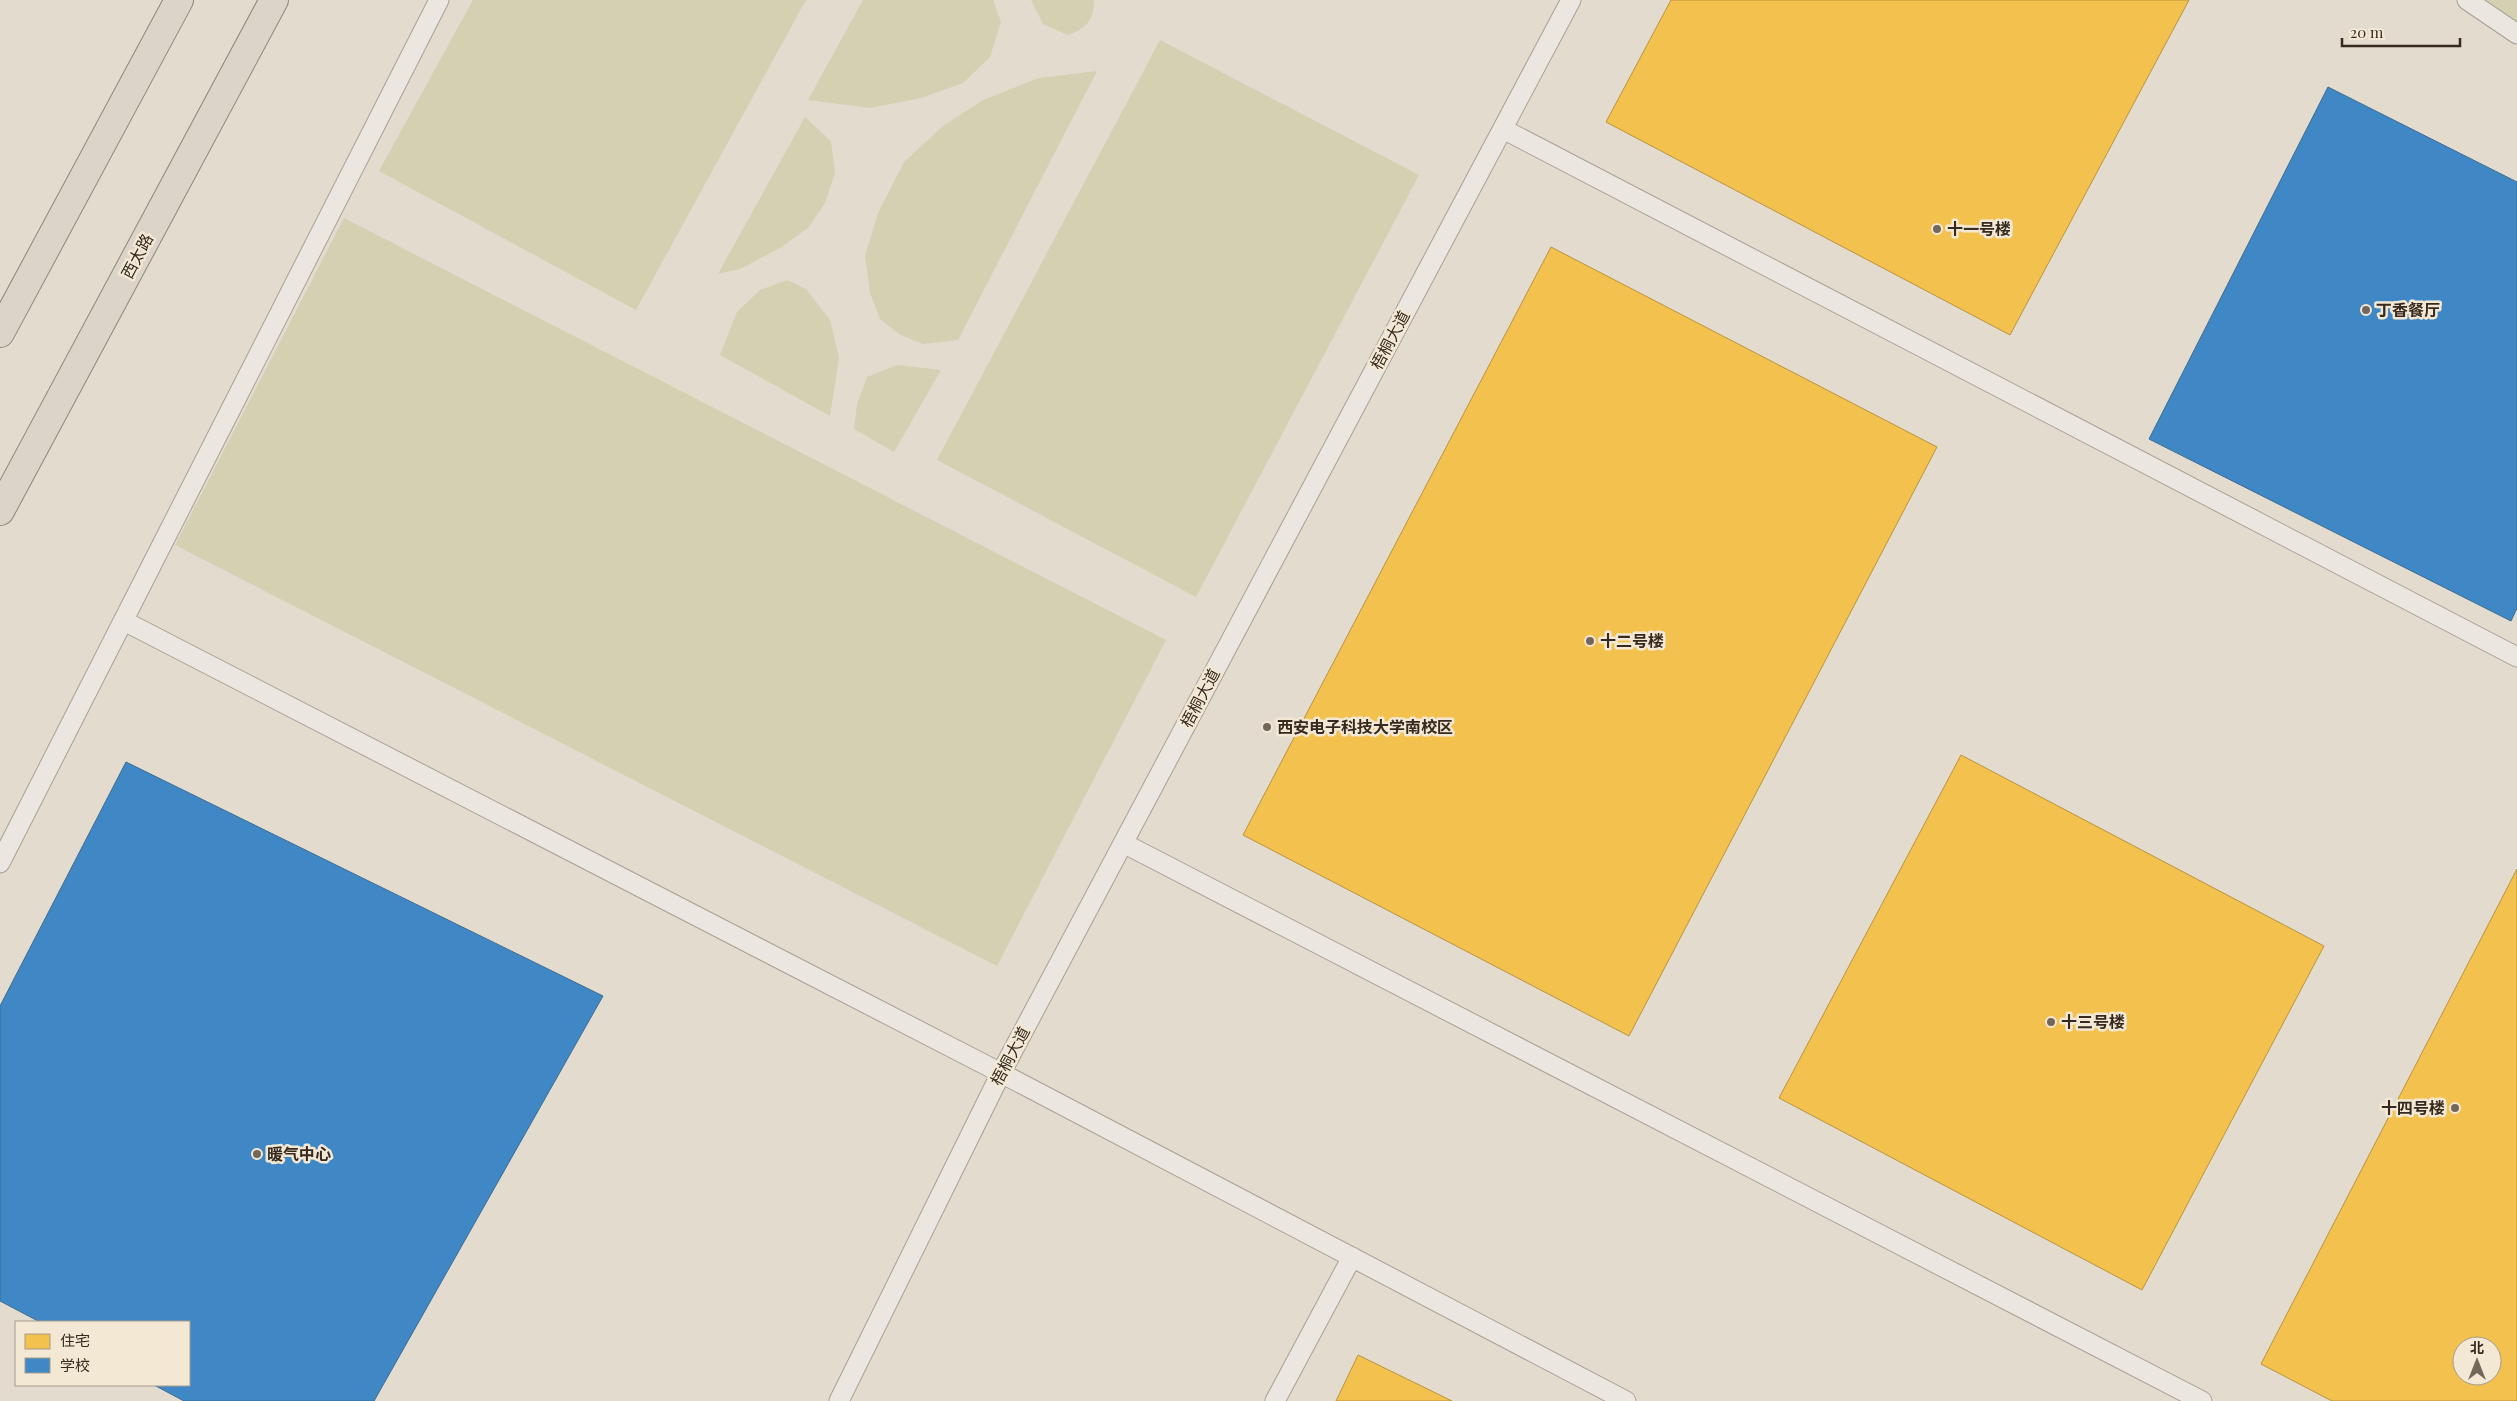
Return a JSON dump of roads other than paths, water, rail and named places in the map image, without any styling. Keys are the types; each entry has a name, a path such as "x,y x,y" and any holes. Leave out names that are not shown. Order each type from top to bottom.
{"highway":[{"path":"0,333 179,0"},
{"name":"西太路","path":"0,511 274,0"}],"lane":[{"path":"0,863 439,0"},
{"name":"梧桐大道","path":"839,1401 1001,1073 1571,0"},
{"path":"2467,0 2517,34"},
{"path":"1502,129 2517,657"},
{"path":"124,621 1001,1073 1626,1401"},
{"path":"1123,843 2202,1401"},
{"path":"1275,1401 1352,1257"}],"place":[{"name":"十一号楼","path":"1937,229"},
{"name":"丁香餐厅","path":"2366,310"},
{"name":"十二号楼","path":"1590,641"},
{"name":"西安电子科技大学南校区","path":"1267,727"},
{"name":"十三号楼","path":"2051,1022"},
{"name":"十四号楼","path":"2455,1108"},
{"name":"暖气中心","path":"257,1154"}]}
